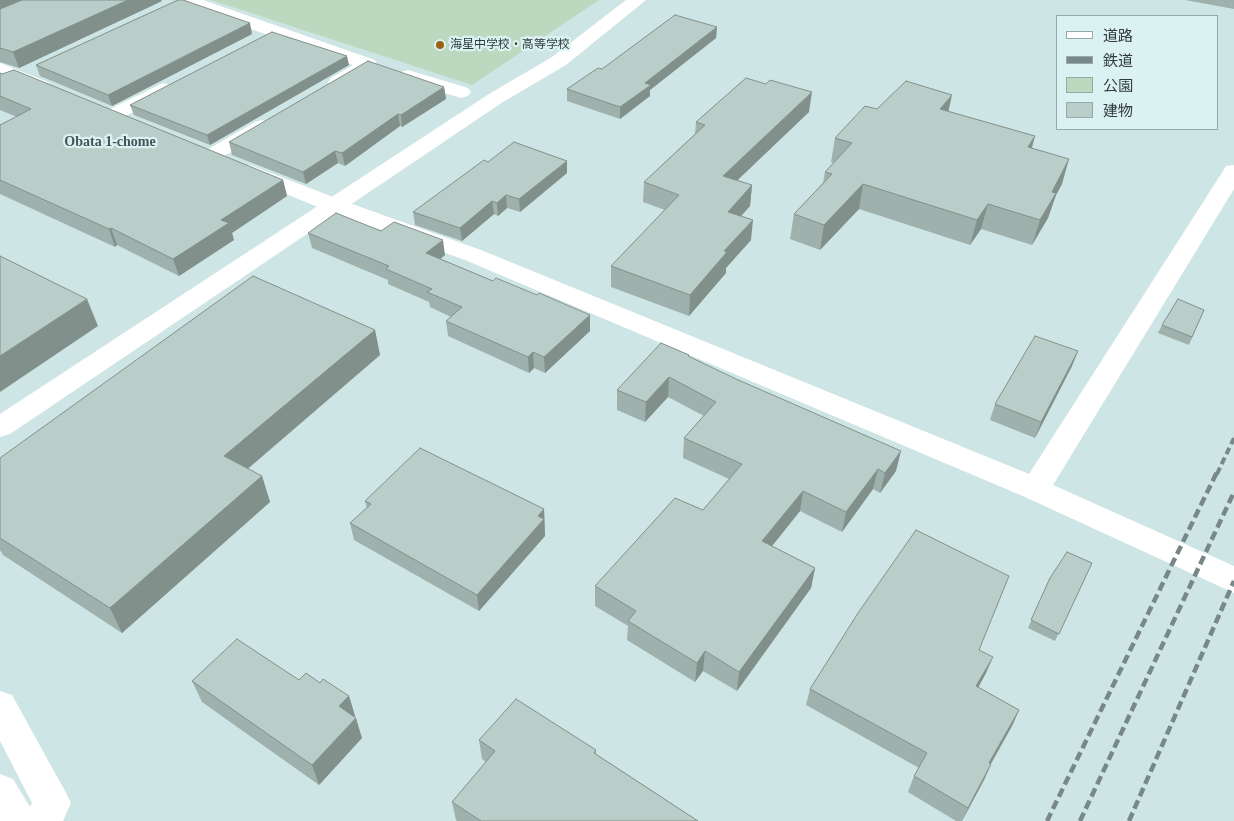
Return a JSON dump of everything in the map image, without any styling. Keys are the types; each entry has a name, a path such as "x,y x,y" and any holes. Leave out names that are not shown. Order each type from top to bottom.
{"main road":[{"path":"166,8 184,0 368,64 461,92"},
{"path":"0,427 496,98 559,61 637,0"},
{"path":"250,44 275,31"},
{"path":"319,93 368,64"},
{"path":"0,69 27,73 61,94"},
{"path":"0,86 27,73"},
{"path":"140,126 104,112 181,80"},
{"path":"278,117 203,152 333,205 473,255 1035,489 1234,580"},
{"path":"1035,489 1234,171"},
{"path":"0,706 52,803 43,821"},
{"path":"0,791 18,821"}],"green space":[{"name":"海星中学校・高等学校","path":"211,0 599,0 472,85"}],"building":[{"path":"22,0 128,0 13,52 0,48 0,9"},
{"path":"178,0 183,0 250,23 108,95 36,65"},
{"path":"675,15 717,27 645,83 651,85 620,107 567,89 598,68 602,69"},
{"path":"272,32 347,56 207,135 130,105"},
{"path":"368,61 444,87 401,115 398,114 342,153 335,151 303,172 229,142"},
{"path":"14,70 283,180 221,220 229,223 173,259 111,228 109,229 0,180 0,125 31,109 0,96 0,73"},
{"path":"746,78 766,84 770,80 812,92 723,176 752,185 728,212 753,220 724,251 727,252 690,295 611,266 679,195 644,182 705,125 696,122"},
{"path":"906,81 952,95 940,109 1035,136 1028,147 1069,159 1052,192 1056,193 1040,220 988,204 977,220 863,184 824,225 794,214 832,174 825,172 852,143 835,138 865,106 877,109"},
{"path":"514,142 567,161 519,199 506,195 497,203 492,201 460,228 413,212 484,160 488,162"},
{"path":"336,213 381,231 394,222 443,240 426,253 493,281 496,278 537,295 539,293 590,315 544,357 533,352 528,357 446,321 462,307 427,292 432,289 386,269 389,266 308,233"},
{"path":"0,256 87,299 0,356"},
{"path":"253,276 375,330 224,456 262,476 110,608 0,538 0,458"},
{"path":"1178,299 1204,310 1192,337 1162,325"},
{"path":"1035,336 1078,351 1041,422 995,404"},
{"path":"661,343 736,379 901,451 885,473 878,469 846,512 803,491 762,541 815,568 739,672 705,651 697,663 628,621 636,611 595,586 675,498 703,510 742,464 684,438 716,402 669,377 646,402 617,390"},
{"path":"420,448 544,509 538,516 544,519 477,595 350,523 371,504 365,501"},
{"path":"916,530 1009,576 979,650 993,657 976,686 1019,710 989,763 991,764 968,808 914,776 927,753 810,689 858,613"},
{"path":"1067,552 1092,563 1059,634 1031,620 1050,578"},
{"path":"237,639 299,680 306,673 320,683 323,679 349,696 339,706 356,718 312,765 192,681"},
{"path":"516,699 596,750 594,753 698,821 481,821 452,802 495,751 479,740"}],"railway":[{"path":"1217,474 1234,438"},
{"path":"1047,821 1217,472"},
{"path":"1080,821 1234,492"},
{"path":"1129,821 1234,581"}],"place":[{"name":"海星中学校・高等学校","path":"440,45"}],"district":[{"name":"Obata 1-chome","path":"110,142"}]}
